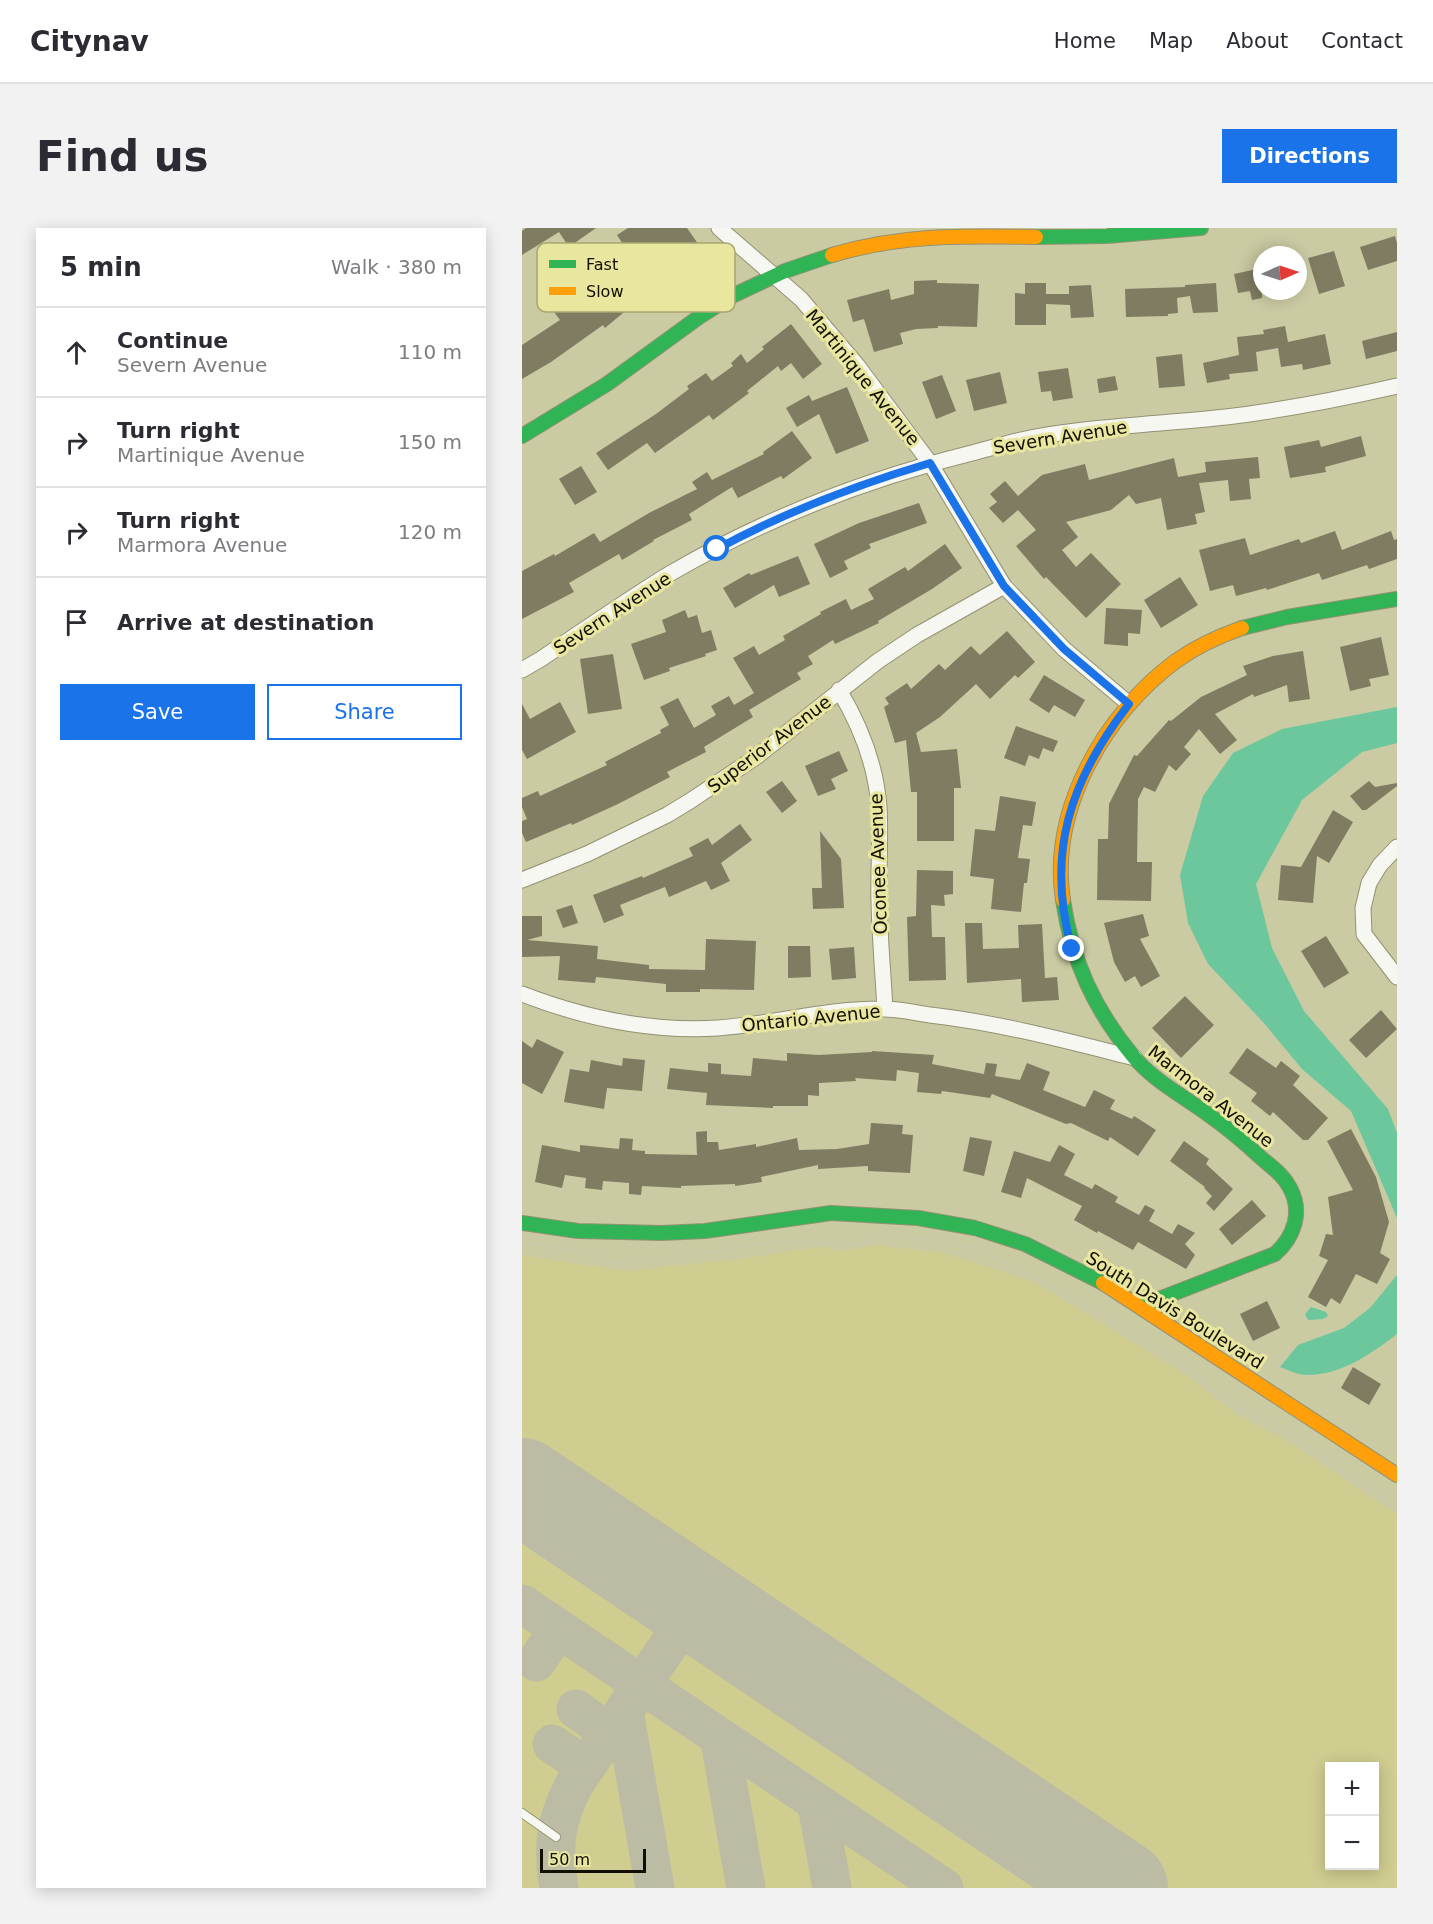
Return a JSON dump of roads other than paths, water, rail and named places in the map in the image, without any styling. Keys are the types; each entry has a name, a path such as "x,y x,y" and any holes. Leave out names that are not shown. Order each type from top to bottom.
{"street":[{"name":"Martinique Avenue","path":"719,228 801,299 857,364 930,463 1004,586 1064,649 1129,704"},
{"path":"735,295 774,275 820,259 896,240 973,234 1094,236 1201,228"},
{"path":"522,436 617,378 709,312"},
{"name":"Severn Avenue","path":"522,670 663,578 752,530 824,498 930,463 1029,438 1282,409 1397,386"},
{"name":"Superior Avenue","path":"522,880 587,854 667,815 690,801 756,757 839,690 917,635 1004,586"},
{"name":"Marmora Avenue","path":"1141,1306 1275,1254 1289,1240 1296,1213 1292,1190 1281,1175 1236,1135 1158,1081 1109,1028 1097,1009 1079,970 1066,929 1062,867 1066,827 1075,795 1099,746 1129,704 1143,688 1173,663 1222,635 1275,619 1345,610 1397,598"},
{"name":"Oconee Avenue","path":"839,690 853,713 864,742 879,805 879,918 885,1009"},
{"path":"1397,847 1369,883 1363,908 1364,934 1397,977"},
{"name":"Ontario Avenue","path":"522,994 561,1008 610,1020 645,1025 700,1028 719,1028 821,1014 885,1009 1003,1025 1135,1058"},
{"name":"South Davis Boulevard","path":"522,1223 578,1231 705,1232 831,1213 918,1218 975,1228 1025,1244 1094,1276 1397,1475"}],"lane":[{"path":"522,1813 556,1837"}]}
